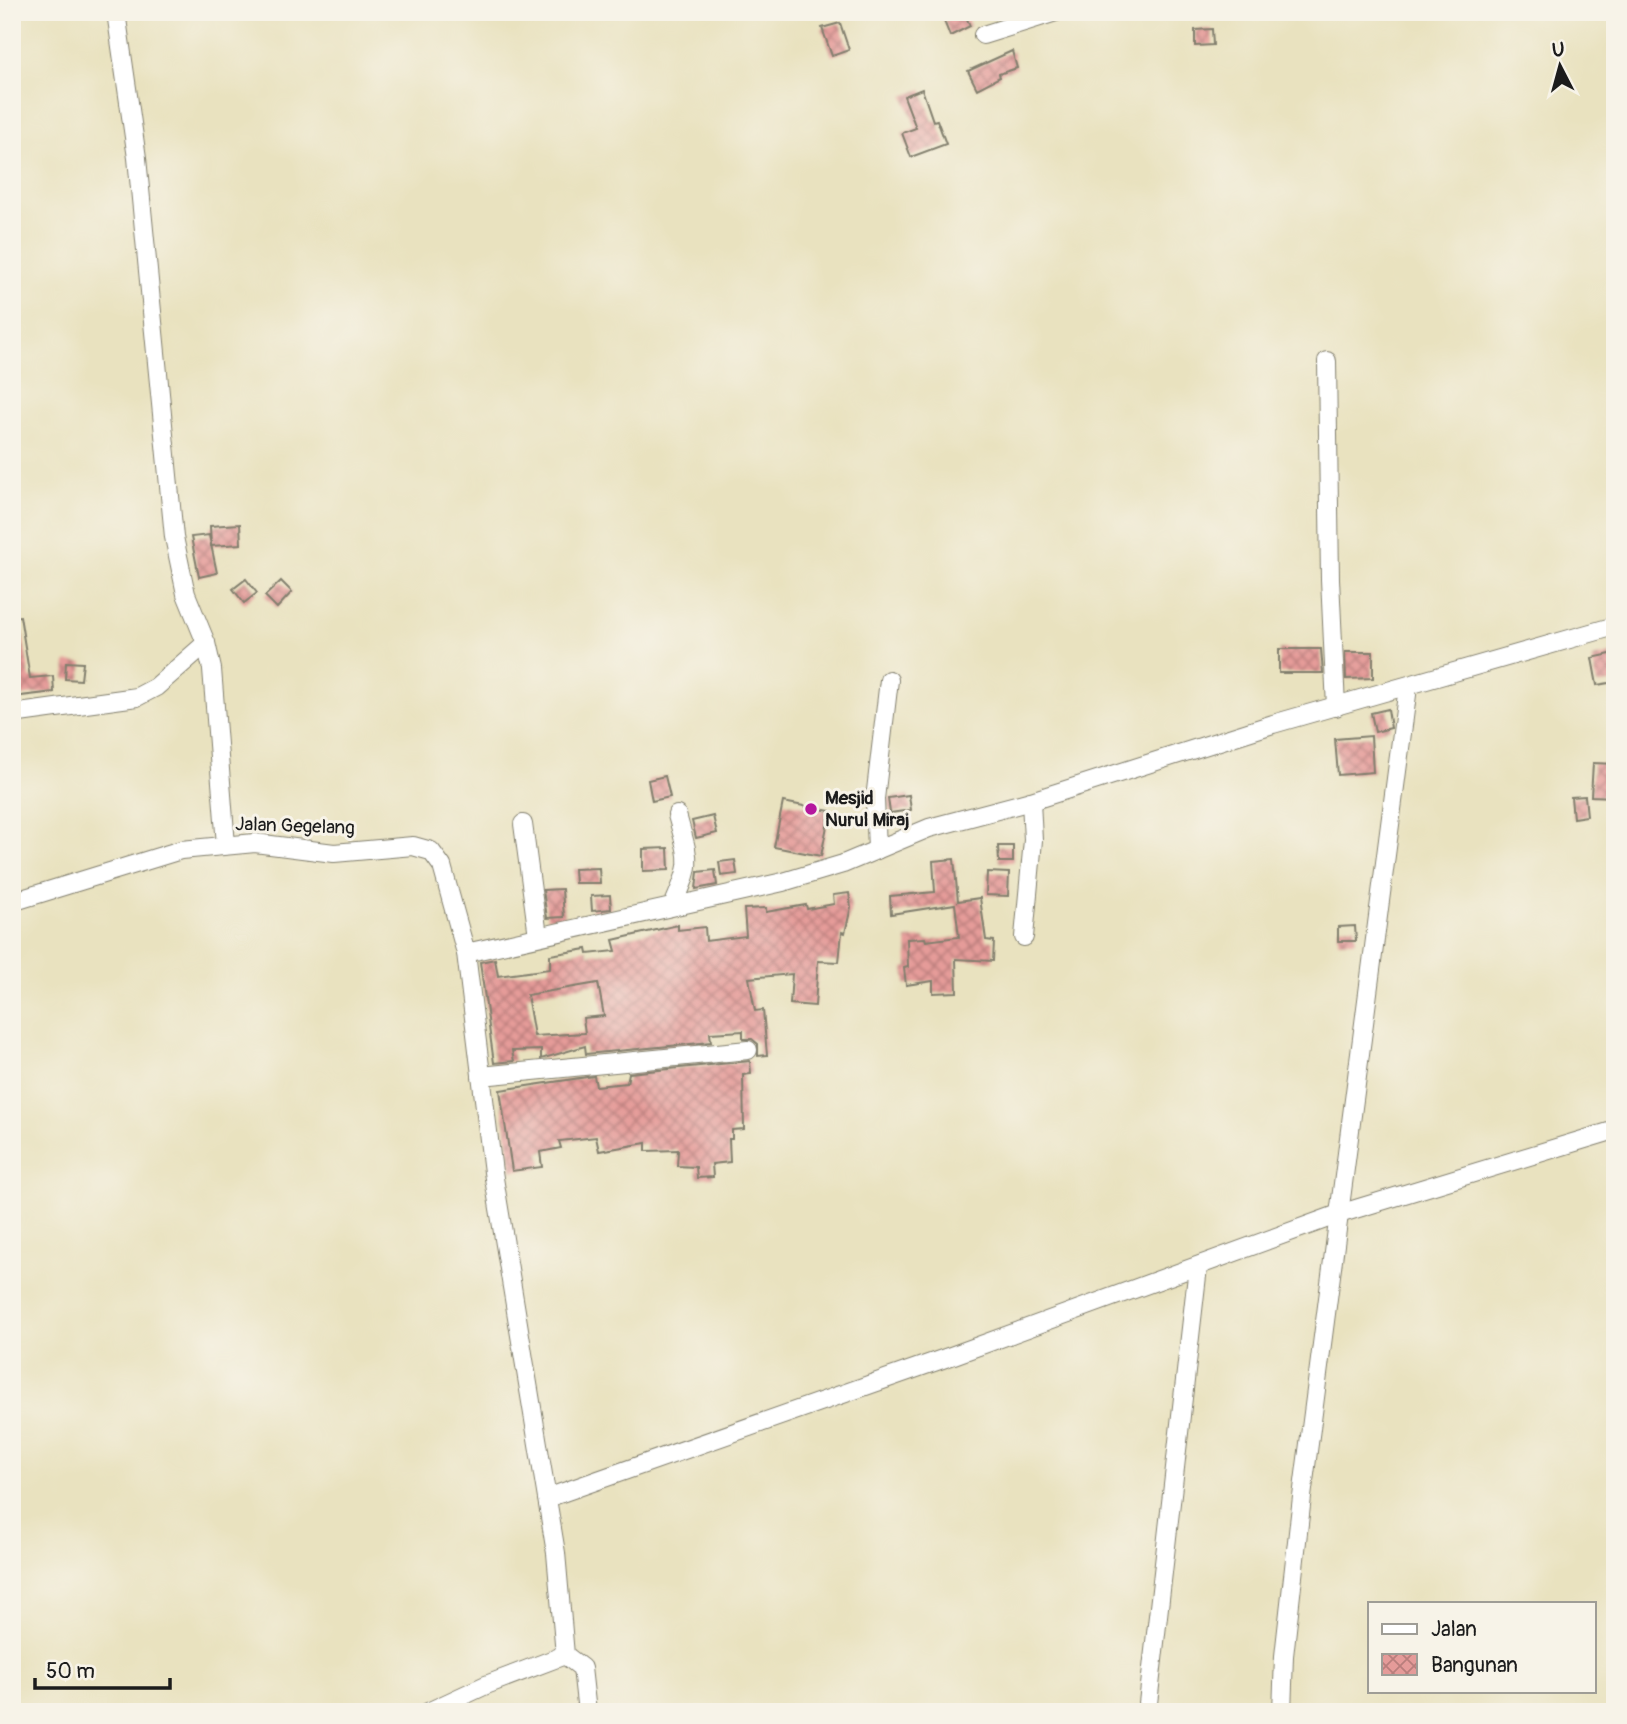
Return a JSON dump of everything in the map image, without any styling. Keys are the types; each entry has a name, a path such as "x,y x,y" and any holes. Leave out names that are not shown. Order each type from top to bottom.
{"street":[{"path":"116,12 125,92 137,158 174,537 186,594 206,643 212,670 226,845"},
{"path":"983,35 1056,12"},
{"path":"1327,360 1330,579 1336,707"},
{"path":"466,953 783,882 877,850 929,828 1031,801 1336,707 1615,626"},
{"path":"12,714 137,697 156,687 206,643"},
{"path":"877,850 875,799 889,680"},
{"path":"1282,1712 1284,1656 1300,1510 1408,687"},
{"path":"1024,937 1033,840 1031,801"},
{"path":"673,906 689,872 689,861 677,815"},
{"path":"523,824 538,936"},
{"name":"Jalan Gegelang","path":"12,902 168,853 226,845 255,843 334,853 404,846 424,848 437,856 466,953 493,1172 556,1553 565,1655"},
{"path":"481,1076 748,1050"},
{"path":"547,1498 1198,1267 1339,1214 1615,1130"},
{"path":"1147,1712 1198,1267"},
{"path":"428,1712 486,1685 565,1655 582,1668 587,1712"}],"building":[{"path":"964,12 970,26 950,36 944,21"},
{"path":"840,23 849,50 832,56 822,28"},
{"path":"1212,29 1213,45 1195,46 1195,30"},
{"path":"1012,51 1017,68 999,74 1000,77 977,89 968,71"},
{"path":"922,89 933,121 937,120 946,144 911,157 902,133 916,128 904,96"},
{"path":"240,524 241,544 211,546 210,526"},
{"path":"209,535 217,573 199,577 191,537"},
{"path":"246,579 257,593 244,603 233,589"},
{"path":"281,581 292,592 277,608 265,596"},
{"path":"20,616 30,678 53,676 54,692 12,697 12,617"},
{"path":"1279,649 1321,649 1323,673 1279,673"},
{"path":"1345,652 1373,652 1373,678 1346,679"},
{"path":"1615,653 1615,682 1597,685 1592,658"},
{"path":"66,662 83,663 81,680 65,679"},
{"path":"1388,709 1391,728 1375,732 1371,713"},
{"path":"1371,736 1373,772 1338,775 1335,739"},
{"path":"1593,763 1615,764 1615,797 1591,796"},
{"path":"665,776 670,797 652,801 648,780"},
{"path":"909,795 911,810 890,813 888,798"},
{"path":"1585,796 1587,816 1573,818 1571,797"},
{"path":"783,802 830,811 821,856 774,847"},
{"path":"713,816 717,833 696,838 692,821"},
{"path":"998,846 1013,846 1013,862 999,862"},
{"path":"668,848 669,870 643,871 643,849"},
{"path":"954,859 958,901 980,898 986,940 994,941 993,961 956,959 957,992 933,993 933,981 906,985 904,968 908,967 907,939 925,938 926,941 959,937 955,904 891,914 890,896 935,892 933,861"},
{"path":"735,860 737,874 721,876 719,862"},
{"path":"599,868 600,883 575,883 574,869"},
{"path":"715,870 717,885 696,889 698,872"},
{"path":"987,872 1009,873 1008,896 986,895"},
{"path":"562,889 564,917 547,918 543,890"},
{"path":"849,893 851,907 845,933 842,932 839,962 818,961 815,1006 790,1004 792,974 749,978 755,1011 763,1010 767,1055 758,1056 758,1044 752,1039 743,1039 743,1031 710,1033 711,1042 586,1054 585,1046 541,1059 541,1050 512,1051 514,1061 494,1063 480,962 495,959 498,976 550,969 550,955 587,949 588,954 616,951 613,940 678,925 678,930 705,927 706,941 746,936 744,909 766,908 766,912 806,905 807,909 834,904 833,895","holes":["598,983 604,1016 583,1018 585,1033 534,1036 527,995"]},
{"path":"610,895 611,909 592,911 591,896"},
{"path":"1355,926 1356,941 1338,941 1338,927"},
{"path":"750,1061 751,1074 743,1075 744,1129 732,1130 732,1139 729,1139 730,1162 712,1164 713,1177 697,1178 696,1167 677,1166 678,1150 646,1151 646,1143 599,1151 596,1137 559,1141 561,1148 540,1152 542,1167 512,1171 500,1090 594,1076 596,1086 627,1083 629,1073"}],"place":[{"name":"Mesjid Nurul Miraj","path":"811,809"}]}
